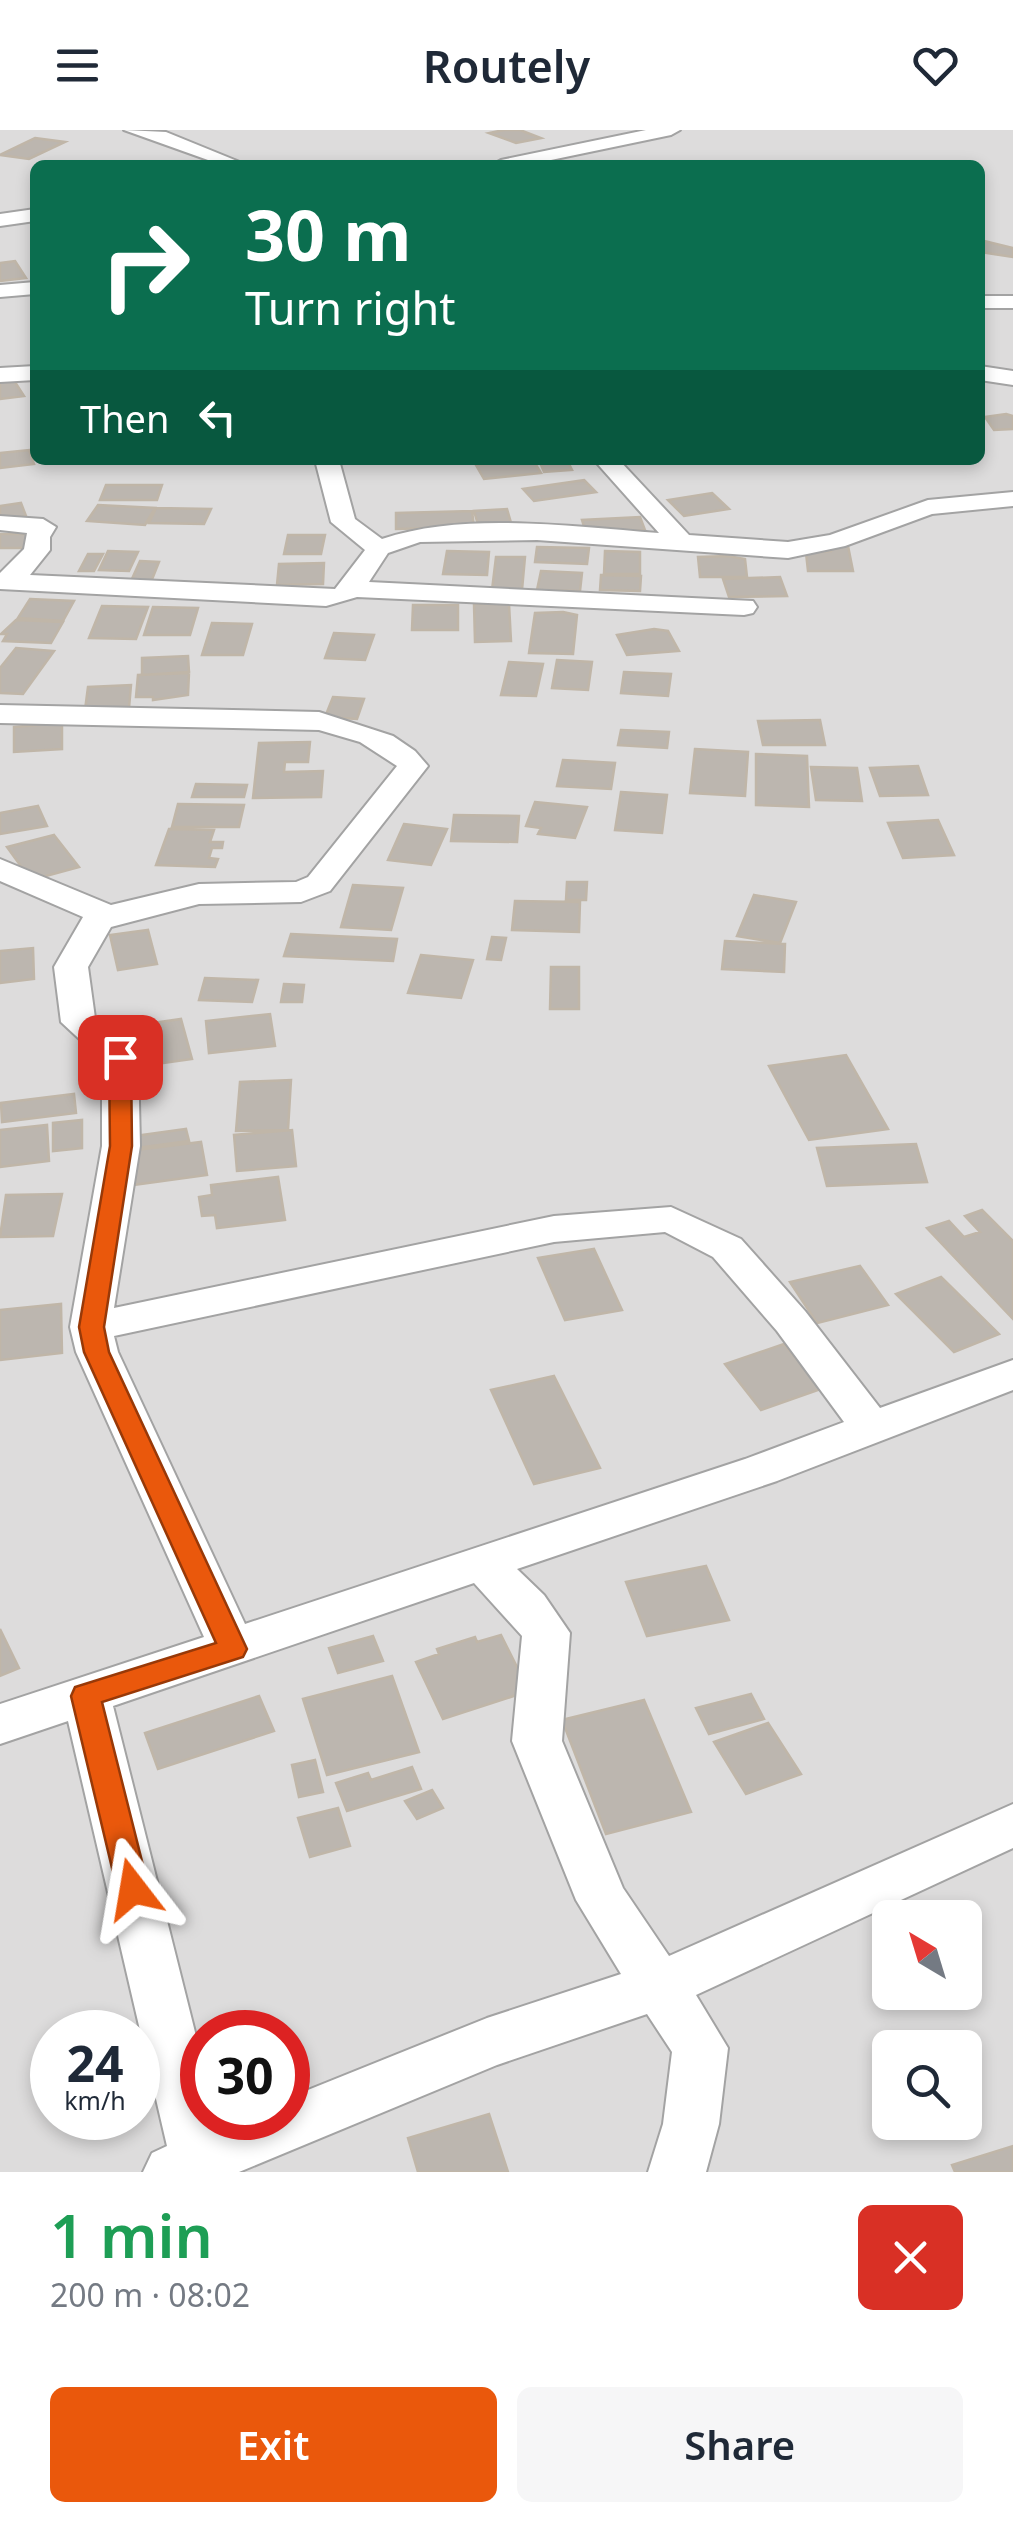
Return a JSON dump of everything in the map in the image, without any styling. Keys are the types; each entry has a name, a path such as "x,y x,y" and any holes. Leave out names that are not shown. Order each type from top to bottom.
{"street":[{"path":"133,130 225,160"},
{"path":"525,160 671,130"},
{"path":"0,220 30,216"},
{"path":"0,292 30,289"},
{"path":"0,375 30,372"},
{"path":"985,373 1013,378"},
{"path":"328,465 342,522 379,548"},
{"path":"611,465 682,542"},
{"path":"5,581 326,598 343,596 352,589 379,548 418,536 506,532 788,550 812,548 928,507 1013,499"},
{"path":"0,524 42,527 37,550 5,581"},
{"path":"352,589 744,607"},
{"path":"0,714 319,721 350,727 406,757 413,766 319,884 301,892 199,894 108,916 98,920 71,968 78,1022 120,1057 121,1146 91,1327 96,1352 233,1649"},
{"path":"0,869 108,916"},
{"path":"91,1327 554,1229 671,1219 726,1248 791,1321 872,1428"},
{"path":"0,1724 482,1564 872,1428 1013,1374"},
{"path":"482,1564 528,1608 546,1633 537,1741 602,1900 700,2048 691,2124 677,2172"},
{"path":"86,1696 191,2168 487,2043 659,1986 1013,1824"}],"shaded area":[{"path":"0,130 1013,130 1013,2172 0,2172"}],"building":[{"path":"520,130 541,138 516,143 489,133"},
{"path":"35,138 65,142 29,159 0,155"},
{"path":"985,241 1013,248 1013,257 985,253"},
{"path":"15,261 26,278 0,281 0,263"},
{"path":"13,379 24,396 0,399 0,381"},
{"path":"1013,416 1013,429 994,430 985,417"},
{"path":"29,450 30,464 0,468 0,453"},
{"path":"476,465 536,465 541,473 484,479"},
{"path":"541,465 570,465 572,470 544,472"},
{"path":"584,480 596,492 534,501 523,489"},
{"path":"106,485 162,485 157,500 100,500"},
{"path":"712,493 729,509 684,516 668,500"},
{"path":"21,503 26,516 0,519 0,506"},
{"path":"98,505 155,508 145,525 87,521"},
{"path":"156,508 211,509 204,524 149,523"},
{"path":"507,509 512,526 479,528 474,511"},
{"path":"472,511 474,527 396,529 396,513"},
{"path":"640,517 645,530 586,533 582,520"},
{"path":"0,534 29,534 24,548 0,548"},
{"path":"288,535 325,535 321,554 284,554"},
{"path":"831,546 848,546 853,571 808,571 806,553 831,551"},
{"path":"537,547 589,548 587,564 535,562"},
{"path":"108,551 138,552 129,571 99,570"},
{"path":"447,551 489,552 487,575 443,574"},
{"path":"605,551 640,552 640,574 604,574"},
{"path":"88,554 103,554 94,571 79,571"},
{"path":"496,557 525,557 522,590 492,590"},
{"path":"698,557 745,559 747,577 700,577"},
{"path":"140,561 159,562 151,582 131,581"},
{"path":"324,563 323,584 277,585 279,564"},
{"path":"541,571 582,573 580,591 537,590"},
{"path":"601,575 641,576 640,591 600,590"},
{"path":"780,577 787,596 729,597 723,579"},
{"path":"30,599 74,601 63,621 18,618"},
{"path":"474,604 509,604 511,641 475,642"},
{"path":"413,605 458,605 458,630 412,630"},
{"path":"102,606 148,607 136,639 89,638"},
{"path":"153,607 198,608 190,635 144,635"},
{"path":"535,613 577,615 573,654 529,653"},
{"path":"16,620 63,622 51,643 3,641 7,634 1,634"},
{"path":"212,623 252,624 243,655 202,655"},
{"path":"654,629 668,631 679,651 627,655 617,635"},
{"path":"334,633 374,635 365,660 325,658"},
{"path":"16,648 54,651 23,694 0,693 0,668"},
{"path":"188,656 189,672 142,675 142,658"},
{"path":"557,660 592,662 588,690 552,688"},
{"path":"509,662 543,664 536,696 501,695"},
{"path":"624,672 671,674 668,696 621,693"},
{"path":"189,673 188,695 153,700 136,697 138,675"},
{"path":"131,685 129,708 85,710 88,687"},
{"path":"333,697 364,699 357,719 325,717"},
{"path":"820,720 825,745 763,745 758,721"},
{"path":"62,723 62,749 14,752 14,727"},
{"path":"621,730 669,732 667,748 618,745"},
{"path":"310,742 308,762 285,762 284,772 323,771 321,797 253,798 259,743"},
{"path":"695,749 748,752 745,796 690,793"},
{"path":"756,754 807,756 809,807 756,805"},
{"path":"563,760 615,763 611,789 557,786"},
{"path":"918,766 928,795 880,796 870,768"},
{"path":"811,767 857,768 862,801 816,800"},
{"path":"196,784 247,785 244,797 192,797"},
{"path":"621,792 667,795 662,833 615,830"},
{"path":"535,802 587,807 575,838 538,834 541,828 526,826"},
{"path":"178,804 244,805 239,827 172,827"},
{"path":"38,806 47,826 0,834 0,813"},
{"path":"454,815 519,816 517,842 451,841"},
{"path":"938,820 954,855 903,858 888,823"},
{"path":"404,824 447,829 431,865 388,860"},
{"path":"169,829 214,830 210,842 223,842 222,848 212,848 209,858 218,859 215,867 156,865"},
{"path":"54,835 79,867 31,880 7,847"},
{"path":"567,882 587,882 586,900 566,900"},
{"path":"353,885 403,888 391,930 341,927"},
{"path":"754,895 796,902 780,943 737,936"},
{"path":"515,901 580,902 579,932 512,930"},
{"path":"148,930 157,964 118,970 110,935"},
{"path":"291,934 397,939 393,961 284,956"},
{"path":"492,937 506,938 501,960 487,959"},
{"path":"725,941 785,944 784,972 722,969"},
{"path":"33,948 34,979 0,983 0,951"},
{"path":"421,955 473,960 461,998 408,993"},
{"path":"551,967 579,967 579,1009 550,1009"},
{"path":"205,978 258,980 252,1002 199,1000"},
{"path":"284,984 304,985 302,1002 281,1002"},
{"path":"270,1014 275,1046 209,1053 206,1021"},
{"path":"181,1019 192,1059 134,1067 125,1027"},
{"path":"846,1055 888,1129 809,1140 769,1066"},
{"path":"291,1080 288,1130 236,1131 240,1082"},
{"path":"74,1094 76,1113 2,1122 1,1103"},
{"path":"82,1120 82,1148 53,1151 53,1123"},
{"path":"47,1125 49,1161 0,1167 0,1130"},
{"path":"186,1129 189,1141 129,1149 127,1137"},
{"path":"292,1130 296,1166 237,1171 234,1135"},
{"path":"201,1142 207,1175 133,1185 128,1151"},
{"path":"916,1144 927,1182 827,1186 817,1148"},
{"path":"278,1177 285,1220 217,1228 215,1215 202,1216 199,1197 212,1195 211,1185"},
{"path":"62,1194 53,1236 0,1237 6,1195"},
{"path":"982,1210 1013,1241 1013,1319 927,1228 949,1221 964,1237 980,1232 965,1216"},
{"path":"594,1249 622,1310 565,1320 538,1258"},
{"path":"860,1266 888,1305 817,1323 790,1282"},
{"path":"941,1277 999,1334 954,1352 896,1294"},
{"path":"61,1304 62,1353 0,1360 0,1310"},
{"path":"784,1344 821,1389 761,1410 725,1364"},
{"path":"554,1376 600,1468 534,1484 491,1390"},
{"path":"706,1566 729,1620 647,1636 626,1582"},
{"path":"0,1629 19,1668 0,1676"},
{"path":"501,1635 529,1691 443,1719 416,1662 439,1654 437,1649 475,1637 477,1642"},
{"path":"373,1636 383,1661 338,1673 329,1648"},
{"path":"392,1676 419,1752 327,1775 303,1699"},
{"path":"751,1694 764,1719 709,1734 696,1708"},
{"path":"259,1696 274,1731 158,1769 145,1733"},
{"path":"644,1700 691,1812 606,1834 562,1720"},
{"path":"768,1723 801,1774 746,1794 714,1742"},
{"path":"315,1760 323,1792 299,1797 292,1765"},
{"path":"412,1767 421,1789 347,1811 336,1783 368,1773 371,1780"},
{"path":"432,1790 443,1808 417,1819 405,1801"},
{"path":"338,1808 350,1846 310,1857 298,1818"},
{"path":"489,2114 508,2172 418,2172 408,2138"},
{"path":"1013,2146 1013,2172 955,2172 952,2165"}],"route":[{"path":"120,1057 121,1146 91,1327 96,1352 233,1649 86,1696 133,1889"}]}
